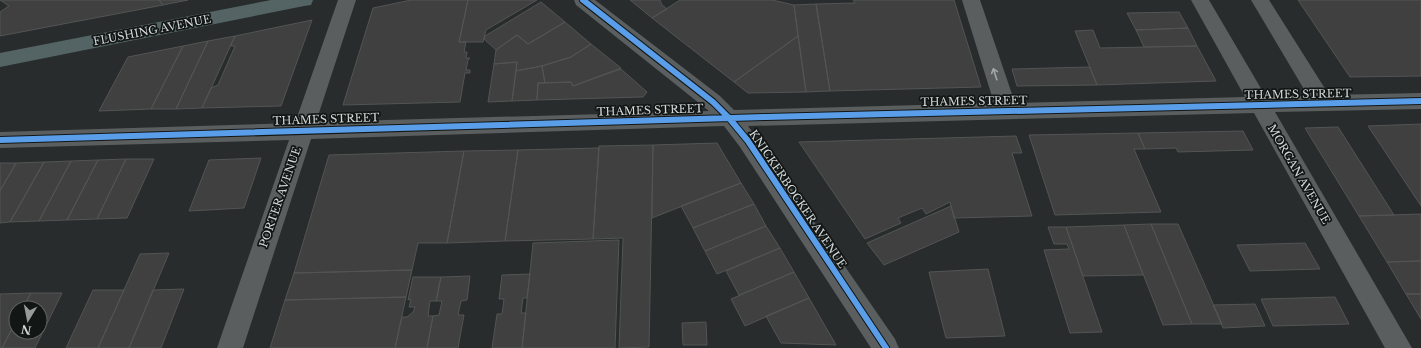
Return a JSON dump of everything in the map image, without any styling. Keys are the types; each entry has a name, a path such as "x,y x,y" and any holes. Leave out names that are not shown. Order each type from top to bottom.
{"main road":[{"name":"FLUSHING AVENUE","path":"0,60 304,0"}],"street":[{"name":"PORTER AVENUE","path":"230,348 347,0"},
{"name":"KNICKERBOCKER AVENUE","path":"583,0 712,102 729,118 748,142 886,348"},
{"path":"970,0 1007,111"},
{"name":"MORGAN AVENUE","path":"1200,0 1399,348"},
{"path":"1260,0 1323,103"},
{"name":"THAMES STREET","path":"0,140 729,118 1421,101"}],"building":[{"path":"0,0 159,0 163,5 0,36 0,12 9,6"},
{"path":"159,0 188,0 163,5"},
{"path":"411,0 468,0 459,42 466,42 464,52 467,52 466,58 470,58 468,60 466,70 470,70 470,73 465,73 460,102 343,105 373,8"},
{"path":"468,0 537,0 486,30 483,42 459,42"},
{"path":"630,0 660,0 662,5 667,9 652,18"},
{"path":"680,0 772,0 794,5 798,36 734,82 652,18"},
{"path":"853,0 954,0 981,87 830,91 816,4 855,3"},
{"path":"1298,0 1421,0 1421,76 1350,77"},
{"path":"541,2 565,22 528,44 517,35 496,50 484,39 485,36"},
{"path":"816,4 830,91 806,92 794,5"},
{"path":"1179,12 1188,28 1136,30 1127,13"},
{"path":"312,20 281,106 202,108 211,88 218,85 235,46 230,46 235,36"},
{"path":"565,22 591,44 571,57 542,66 516,71 517,62 494,64 496,50 517,35 528,44"},
{"path":"1188,28 1197,46 1144,47 1136,30"},
{"path":"1093,30 1100,48 1197,46 1216,81 1097,85 1075,31"},
{"path":"235,36 202,108 176,109 208,41"},
{"path":"798,36 806,92 748,93 734,82"},
{"path":"208,41 176,109 151,109 183,46"},
{"path":"591,44 621,68 573,86 571,82 545,83 542,66 571,57"},
{"path":"183,46 151,109 99,111 128,57"},
{"path":"517,62 512,101 488,102 494,64"},
{"path":"542,66 545,83 538,83 537,100 512,101 516,71"},
{"path":"1090,67 1097,85 1017,86 1012,69"},
{"path":"621,69 647,92 643,97 537,100 538,83 571,82 573,86"},
{"path":"1421,124 1421,206 1368,126"},
{"path":"1338,127 1394,215 1359,216 1305,128"},
{"path":"1243,131 1253,150 1178,152 1176,148 1145,149 1138,133"},
{"path":"1138,133 1145,149 1134,149 1161,212 1055,215 1029,135"},
{"path":"1016,136 1022,153 1012,153 1032,216 954,218 950,202 926,214 922,208 898,218 901,223 865,239 799,142"},
{"path":"717,143 741,183 652,218 653,145"},
{"path":"653,145 649,347 619,348 623,238 593,239 599,146"},
{"path":"599,148 593,239 505,241 518,150"},
{"path":"518,150 505,241 447,243 464,151"},
{"path":"464,151 447,243 418,243 412,270 294,273 329,155"},
{"path":"261,158 244,208 189,211 209,160"},
{"path":"126,159 154,159 127,218 97,219"},
{"path":"126,159 97,219 67,220 98,160"},
{"path":"98,160 67,220 39,221 71,161"},
{"path":"71,161 39,221 10,222 44,162"},
{"path":"44,162 10,222 0,223 0,191 16,163"},
{"path":"0,163 16,163 0,191"},
{"path":"741,183 754,204 693,228 681,206"},
{"path":"754,204 766,226 705,251 693,228"},
{"path":"951,206 959,232 884,265 867,243"},
{"path":"1421,214 1421,261 1387,262 1359,216"},
{"path":"1151,224 1178,224 1222,324 1192,324"},
{"path":"1151,224 1192,324 1163,325 1124,225"},
{"path":"1124,225 1143,275 1083,276 1066,227"},
{"path":"766,226 780,248 717,274 705,251"},
{"path":"1048,227 1066,227 1102,332 1070,333 1044,250 1069,249 1067,244 1054,244"},
{"path":"619,240 615,348 522,348 533,243"},
{"path":"1305,243 1320,269 1250,271 1237,245"},
{"path":"780,248 794,272 739,295 726,271"},
{"path":"169,253 129,348 98,348 140,254"},
{"path":"1421,261 1421,294 1406,294 1387,262"},
{"path":"988,269 1005,336 946,338 929,272"},
{"path":"412,270 406,297 285,300 294,273"},
{"path":"794,272 809,298 745,326 731,299"},
{"path":"530,274 527,298 523,298 521,313 526,313 522,348 492,348 497,314 502,314 504,299 499,299 502,275"},
{"path":"470,276 467,300 461,301 458,315 464,315 458,348 427,348 433,316 439,315 442,301 436,301 441,277"},
{"path":"413,277 441,277 436,301 430,301 428,316 433,316 427,348 395,348 402,317 407,317 413,312 415,307 409,307 411,299 408,300"},
{"path":"184,289 161,348 129,348 153,290"},
{"path":"93,290 124,290 98,348 66,348"},
{"path":"31,293 62,293 48,322 48,300 27,300"},
{"path":"31,293 27,300 8,300 8,336 2,348 0,348 0,294"},
{"path":"1406,294 1421,294 1421,319"},
{"path":"406,297 395,348 270,348 285,300"},
{"path":"1335,297 1349,324 1273,326 1261,299"},
{"path":"809,298 836,345 781,343 766,316"},
{"path":"1255,304 1265,326 1223,328 1213,305"},
{"path":"706,322 707,345 683,345 682,323"},
{"path":"8,336 8,340 39,340 35,348 2,348"}],"cycle path":[{"path":"583,0 713,102 729,118 748,141 886,348"},
{"path":"0,140 766,117 1421,101"}]}
